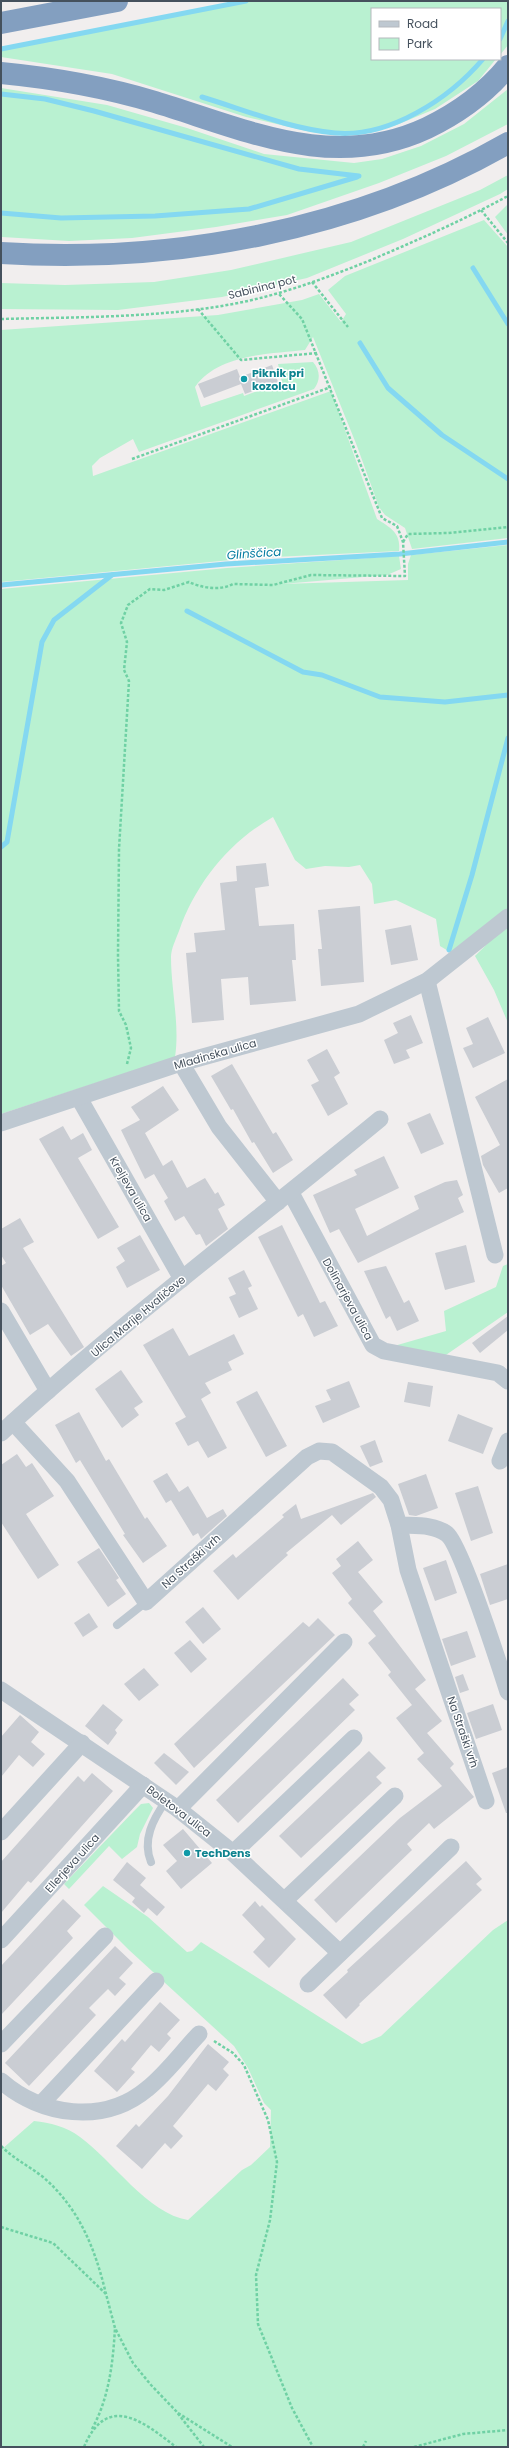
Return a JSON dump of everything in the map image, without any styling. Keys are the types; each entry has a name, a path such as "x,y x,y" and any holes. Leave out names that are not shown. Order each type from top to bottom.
{"highway":[{"path":"1,23 116,1"},
{"path":"1,73 65,81 110,91 286,142 317,147 346,148 392,141 435,124 475,99 508,66"},
{"path":"1,253 98,255 198,247 284,230 330,218 419,186 508,143"},
{"path":"1,268 55,270 76,266 98,255"}],"street":[{"name":"Mladinska ulica","path":"1,1123 79,1098 120,1082 181,1063 359,1014 427,981 508,917"},
{"path":"427,981 495,1255"},
{"path":"181,1063 219,1128 284,1197"},
{"name":"Kreljeva ulica","path":"79,1098 182,1279"},
{"name":"Ulica Marije Hvaličeve","path":"7,1427 182,1279 380,1119"},
{"name":"Dolinarjeva ulica","path":"284,1197 373,1345 384,1351 498,1373 508,1381"},
{"path":"1,1311 48,1391"},
{"path":"7,1427 67,1481 146,1602"},
{"path":"500,1462 508,1441"},
{"name":"Na Straški vrh","path":"146,1602 272,1487 307,1458 319,1451 332,1452 382,1487 391,1500 399,1525 408,1570 486,1801"},
{"path":"399,1525 432,1527 448,1535 463,1565 508,1692"},
{"path":"172,1805 344,1642"},
{"name":"Boletova ulica","path":"1,1690 82,1743 172,1805 233,1853 340,1953"},
{"path":"233,1853 354,1738"},
{"path":"1,1832 82,1743"},
{"name":"Ellerjeva ulica","path":"1,1940 143,1785"},
{"path":"285,1900 395,1796"},
{"path":"308,1984 451,1847"},
{"path":"1,2044 105,1936"},
{"path":"41,2104 156,1981"},
{"path":"1,2082 10,2090 61,2111 81,2113 105,2110 124,2104 147,2090 199,2034"}],"lane":[{"path":"117,1625 146,1602"},
{"path":"151,1862 146,1851 148,1836 156,1816 172,1805"}],"path":[{"name":"Sabinina pot","path":"1,319 152,315 279,294 404,246 462,221 508,196"},
{"path":"481,210 508,243"},
{"path":"312,282 348,327"},
{"path":"120,1082 131,1048 126,1025 119,1011 118,955 119,848 129,681 124,670 127,642 121,623 128,605 150,589 164,590 189,582 198,586 216,588 228,587 233,584 273,585 311,575 405,576 403,542 397,526 382,518 331,387 302,319 279,294"},
{"path":"198,308 241,360 317,353"},
{"path":"132,459 331,387"},
{"path":"403,542 408,534 448,533 508,527"},
{"path":"199,2034 220,2043 233,2053 244,2065 268,2120 277,2162 270,2220 256,2274 258,2324 292,2408 313,2447"},
{"path":"1,2146 12,2157 42,2176 61,2195 81,2225 98,2258 106,2294 116,2328 133,2363 151,2385 176,2411 204,2447"},
{"path":"1,2227 53,2243 106,2294"},
{"path":"84,2447 102,2411 113,2363 116,2328"},
{"path":"176,2411 232,2447"},
{"path":"91,2431 108,2418 128,2416 146,2424 176,2447"},
{"path":"414,2447 463,2434 508,2430"},
{"path":"363,2447 366,2441"}],"green space":[{"path":"238,1 508,1 508,45 501,54 501,8 371,8 371,60 495,60 478,81 435,109 394,126 349,135 311,132 246,117 112,74 1,57 1,48"},
{"path":"1,88 107,105 187,128 264,154 354,163 382,159 421,146 464,124 508,89 508,124 446,156 379,183 287,215 216,227 132,238 69,241 2,237"},
{"path":"508,175 508,189 500,194 403,239 307,278 222,297 118,310 1,309 1,283 65,285 154,282 231,270 351,242 480,190"},
{"path":"508,204 508,235 495,217"},
{"path":"484,220 508,247 508,538 412,549 405,528 385,515 379,507 357,446 313,337 305,350 260,355 230,362 205,376 195,387 201,407 243,393 244,396 282,382 278,364 313,362 319,375 318,382 314,389 139,452 133,439 100,458 92,466 93,476 331,391 377,519 391,528 397,535 399,551 252,558 1,582 1,330 218,315 302,300 319,294 341,322 346,314 328,290 345,276"},
{"path":"508,545 508,909 455,955 440,946 436,919 396,900 374,904 372,884 360,865 349,867 325,866 306,869 295,860 273,817 257,827 228,851 205,880 186,913 171,954 176,1020 175,1057 1,1114 1,589 227,568 399,556 401,569 387,575 282,584 408,580 408,564 411,555"},
{"path":"508,924 508,1023 494,990 475,956 499,931"},
{"path":"508,1264 508,1312 443,1357 394,1346 446,1331 444,1311 496,1287 503,1266"},
{"path":"149,1803 153,1808 140,1834 137,1847 122,1859 109,1846 69,1889 64,1884 141,1804"},
{"path":"103,1886 148,1917 187,1952 192,1951 201,1942 362,2044 381,2036 493,1930 508,1920 508,2447 1,2447 1,2150 34,2121 64,2128 75,2133 92,2147 131,2185 159,2208 173,2216 188,2220 242,2170 251,2165 270,2147 271,2110 264,2103 248,2068 234,2046 129,1950 84,1905"}],"building":[{"name":"Piknik pri kozolcu","path":"272,365 278,382 245,394 241,384 204,398 198,384 237,369 240,377"},
{"path":"266,863 269,886 255,888 259,926 294,924 296,960 292,960 296,1001 250,1005 248,977 221,979 224,1020 192,1023 186,953 196,952 194,933 225,930 220,883 237,881 236,866"},
{"path":"360,906 364,982 321,986 318,949 322,949 318,910"},
{"path":"411,925 418,960 391,965 385,930"},
{"path":"411,1015 423,1043 406,1050 410,1058 394,1064 384,1040 398,1033 393,1023"},
{"path":"488,1017 505,1053 473,1068 463,1048 473,1044 466,1028"},
{"path":"327,1049 340,1073 334,1077 348,1104 328,1116 311,1085 319,1081 307,1060"},
{"path":"232,1064 273,1134 276,1132 293,1160 273,1173 254,1142 252,1143 233,1109 231,1110 211,1076"},
{"path":"508,1079 508,1188 499,1193 483,1165 481,1156 500,1145 475,1097"},
{"path":"163,1086 179,1110 145,1133 163,1166 172,1160 187,1188 205,1178 215,1194 218,1192 225,1205 218,1209 228,1229 206,1246 200,1234 196,1235 184,1216 175,1221 164,1201 168,1198 154,1174 145,1179 121,1130 140,1120 131,1107"},
{"path":"430,1113 444,1144 421,1154 407,1123"},
{"path":"63,1126 71,1140 83,1133 92,1150 78,1158 119,1227 98,1239 39,1139"},
{"path":"384,1156 399,1188 355,1209 367,1236 419,1209 414,1196 445,1182 457,1180 463,1195 458,1198 464,1212 358,1263 339,1229 330,1233 313,1195 357,1175 354,1170"},
{"path":"20,1218 34,1242 23,1248 84,1347 71,1356 48,1324 30,1335 1,1285 1,1266 6,1263 1,1255 1,1229"},
{"path":"282,1225 320,1303 325,1301 338,1326 314,1337 303,1314 298,1317 258,1237"},
{"path":"140,1235 160,1270 127,1288 116,1267 125,1261 117,1248"},
{"path":"466,1245 475,1282 445,1290 435,1253"},
{"path":"386,1266 404,1303 409,1300 419,1321 397,1331 390,1316 386,1319 364,1271"},
{"path":"244,1270 252,1286 248,1288 258,1309 239,1318 229,1297 236,1294 228,1278"},
{"path":"508,1316 508,1330 480,1353 472,1343"},
{"path":"173,1328 189,1356 234,1334 244,1354 228,1362 232,1370 205,1383 211,1393 201,1399 227,1448 208,1458 198,1441 188,1446 175,1423 186,1417 143,1345"},
{"path":"121,1370 143,1402 134,1408 139,1415 122,1428 95,1389"},
{"path":"349,1381 360,1407 323,1423 315,1406 331,1400 326,1390"},
{"path":"408,1382 433,1386 430,1407 404,1402"},
{"path":"257,1391 287,1446 266,1457 236,1402"},
{"path":"79,1412 106,1461 109,1459 145,1519 147,1517 167,1546 143,1563 123,1535 125,1534 80,1460 76,1463 55,1425"},
{"path":"458,1414 493,1428 483,1454 448,1441"},
{"path":"375,1440 383,1462 370,1467 360,1446"},
{"path":"17,1454 26,1467 32,1463 54,1496 26,1514 59,1565 38,1579 1,1522 1,1465"},
{"path":"167,1473 179,1492 188,1486 207,1518 223,1509 227,1516 201,1539 198,1533 193,1536 171,1500 166,1503 153,1481"},
{"path":"426,1474 438,1508 416,1516 409,1515 398,1484"},
{"path":"478,1486 493,1533 471,1541 455,1493"},
{"path":"373,1493 376,1497 341,1525 332,1515 286,1553 288,1555 238,1600 213,1571 233,1554 236,1558 284,1517 282,1515 296,1504 301,1519"},
{"path":"358,1541 373,1560 358,1572 383,1602 373,1611 426,1680 415,1689 442,1721 427,1733 454,1764 450,1768 474,1797 434,1829 429,1823 407,1844 412,1850 336,1923 314,1900 400,1818 442,1786 417,1759 424,1753 396,1718 412,1705 388,1675 391,1672 368,1643 376,1636 348,1603 352,1599 332,1573 341,1566 336,1559"},
{"path":"99,1548 119,1578 116,1580 126,1594 108,1607 77,1562"},
{"path":"446,1560 457,1593 435,1601 423,1568"},
{"path":"508,1564 508,1599 490,1605 480,1574"},
{"path":"203,1607 221,1629 203,1644 185,1622"},
{"path":"89,1613 98,1627 83,1637 74,1623"},
{"path":"318,1618 335,1635 194,1768 174,1744 303,1622 309,1627"},
{"path":"467,1631 476,1657 451,1666 442,1639"},
{"path":"190,1640 207,1659 191,1673 174,1653"},
{"path":"144,1668 159,1685 139,1701 124,1684"},
{"path":"463,1674 469,1690 460,1693 455,1677"},
{"path":"343,1678 359,1695 349,1704 355,1710 238,1823 216,1800"},
{"path":"103,1704 123,1720 115,1730 117,1733 108,1745 85,1726"},
{"path":"493,1704 502,1730 476,1739 467,1713"},
{"path":"20,1715 39,1732 31,1742 45,1754 33,1767 19,1755 1,1777 1,1737"},
{"path":"369,1751 386,1768 376,1777 382,1783 301,1858 279,1836"},
{"path":"164,1753 189,1772 176,1785 154,1763"},
{"path":"508,1767 508,1813 506,1813 492,1773"},
{"path":"92,1773 113,1791 31,1883 28,1881 1,1913 1,1862 78,1776 84,1782"},
{"name":"TechDens","path":"183,1829 212,1863 181,1889 166,1871 177,1861 163,1845"},
{"path":"466,1861 482,1879 476,1884 482,1890 359,2004 360,2005 346,2019 323,1995 348,1972 347,1970"},
{"path":"127,1862 146,1878 140,1885 165,1907 157,1916 148,1908 144,1913 132,1902 135,1898 113,1880"},
{"path":"63,1899 81,1916 67,1931 73,1938 1,2015 1,1966"},
{"path":"255,1901 260,1907 262,1905 296,1939 269,1968 253,1952 265,1939 242,1915"},
{"path":"115,1946 133,1963 119,1978 126,1984 115,1996 108,1989 89,2008 96,2015 29,2086 5,2063"},
{"path":"160,2002 180,2020 167,2034 171,2038 159,2052 151,2045 131,2069 135,2072 117,2092 94,2071 122,2039 125,2042"},
{"path":"208,2044 229,2062 223,2069 229,2075 216,2091 208,2084 173,2126 183,2136 171,2149 165,2143 142,2169 116,2146 136,2124 139,2127 168,2096"}],"waterway":[{"path":"1,49 246,1"},
{"path":"501,37 508,21"},
{"path":"202,97 301,128 335,133 355,133 376,129 397,122 416,113 453,88 482,60"},
{"path":"1,94 45,99 94,111 299,169 359,176"},
{"path":"1,213 61,218 155,216 249,209 357,177"},
{"path":"473,268 508,324"},
{"path":"360,343 388,388 442,435 508,479"},
{"name":"Glinščica","path":"1,585 226,564 400,554 508,542"},
{"path":"1,847 7,842 42,642 54,620 112,575"},
{"path":"187,611 303,672 322,675 380,697 445,702 508,695"},
{"path":"449,950 472,875 508,738"}],"place":[{"name":"Piknik pri kozolcu","path":"244,379"},
{"name":"TechDens","path":"187,1853"}]}
